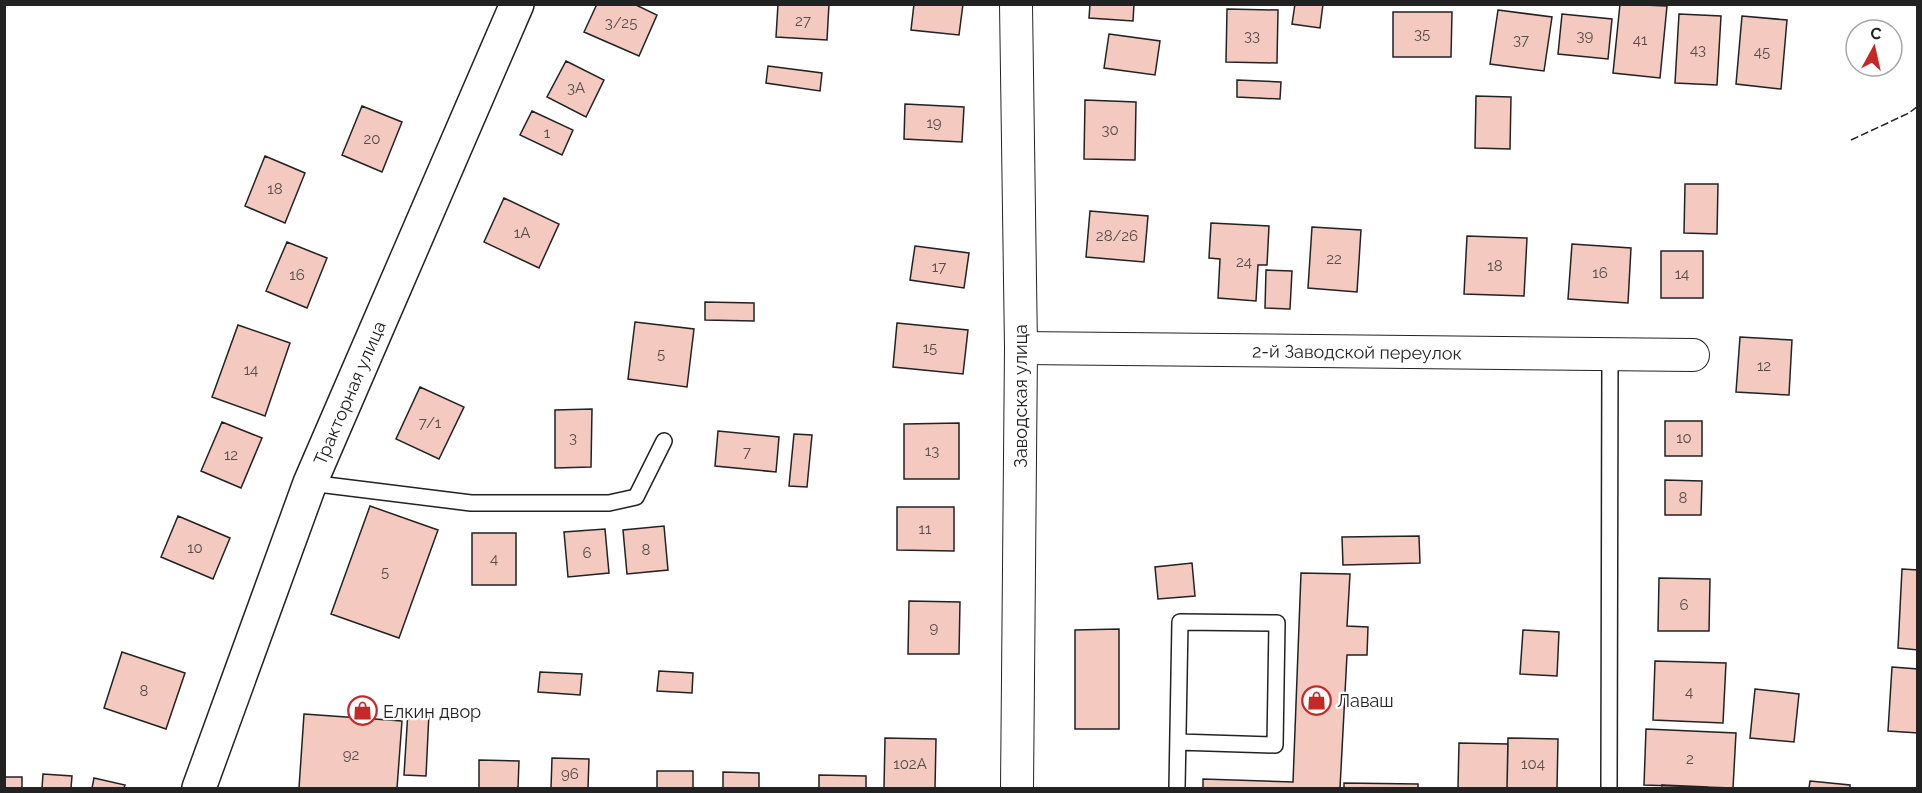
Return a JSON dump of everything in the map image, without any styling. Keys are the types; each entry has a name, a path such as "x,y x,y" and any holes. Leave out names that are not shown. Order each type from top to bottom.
{"main road":[{"name":"Тракторная улица","path":"199,789 310,483 517,4"}],"street":[{"name":"Заводская улица","path":"1016,4 1021,348 1017,789"},
{"name":"2-й Заводской переулок","path":"1021,348 1693,355"}],"lane":[{"path":"1609,789 1610,354"},
{"path":"310,483 471,503 609,503 636,497 664,441"},
{"path":"1177,789 1180,622 1277,623 1275,745 1178,742"}],"building":[{"path":"597,4 634,4 657,15 639,56 584,32"},
{"path":"778,4 829,4 827,40 776,37"},
{"path":"914,4 963,4 959,35 911,30"},
{"path":"1090,4 1134,4 1133,21 1089,18"},
{"path":"1295,4 1323,4 1320,28 1292,24"},
{"path":"1620,4 1667,6 1660,78 1613,73"},
{"path":"1227,9 1278,10 1277,63 1226,62"},
{"path":"1498,10 1552,17 1544,71 1490,64"},
{"path":"1393,12 1452,12 1451,57 1393,57"},
{"path":"1562,14 1612,19 1608,59 1558,54"},
{"path":"1679,14 1721,16 1717,85 1675,83"},
{"path":"1742,16 1787,20 1781,89 1736,84"},
{"path":"1109,34 1160,41 1155,75 1104,68"},
{"path":"566,61 604,80 586,117 547,97"},
{"path":"768,66 822,73 820,91 766,83"},
{"path":"1237,80 1281,82 1280,99 1237,97"},
{"path":"1476,96 1511,97 1510,149 1475,148"},
{"path":"1085,100 1136,102 1135,160 1084,159"},
{"path":"905,104 964,107 962,142 904,139"},
{"path":"362,106 402,122 382,172 342,155"},
{"path":"532,111 573,130 562,155 520,135"},
{"path":"265,156 305,173 285,223 245,206"},
{"path":"1685,184 1718,184 1717,234 1684,233"},
{"path":"504,198 559,224 539,268 484,242"},
{"path":"1090,211 1148,216 1144,262 1086,257"},
{"path":"1211,223 1269,226 1267,265 1258,265 1256,301 1218,298 1220,259 1209,258"},
{"path":"1312,227 1361,230 1357,292 1308,288"},
{"path":"1467,236 1527,238 1524,296 1464,294"},
{"path":"287,242 327,258 307,308 266,291"},
{"path":"1572,244 1631,248 1628,303 1568,299"},
{"path":"915,246 969,253 964,288 910,280"},
{"path":"1661,251 1703,251 1703,298 1661,298"},
{"path":"1266,270 1292,271 1290,309 1265,308"},
{"path":"705,302 754,303 754,321 705,320"},
{"path":"635,322 694,329 687,387 628,379"},
{"path":"897,323 968,330 963,374 893,367"},
{"path":"238,325 290,343 265,416 212,397"},
{"path":"1740,337 1792,340 1789,395 1736,392"},
{"path":"420,387 464,407 439,459 396,439"},
{"path":"592,409 591,467 555,468 555,410"},
{"path":"1665,421 1702,421 1702,456 1665,456"},
{"path":"222,422 262,438 241,488 201,471"},
{"path":"959,423 959,479 904,479 904,424"},
{"path":"718,431 779,437 776,472 715,466"},
{"path":"794,434 812,435 807,487 789,486"},
{"path":"1665,480 1702,481 1701,515 1665,515"},
{"path":"370,506 438,530 399,638 331,614"},
{"path":"897,507 954,507 954,551 897,550"},
{"path":"178,516 230,538 213,579 161,557"},
{"path":"664,526 668,570 627,574 623,530"},
{"path":"605,529 609,573 568,577 564,532"},
{"path":"472,533 516,533 516,585 472,585"},
{"path":"1419,536 1420,563 1343,565 1342,537"},
{"path":"1192,563 1195,596 1158,599 1155,567"},
{"path":"1902,569 1918,570 1918,650 1898,648"},
{"path":"1301,573 1350,574 1347,626 1368,627 1367,655 1347,655 1340,788 1203,788 1203,779 1293,782"},
{"path":"1659,578 1710,579 1709,631 1658,631"},
{"path":"909,601 960,602 959,654 908,654"},
{"path":"1119,629 1119,729 1075,729 1075,630"},
{"path":"1523,630 1559,632 1557,676 1520,674"},
{"path":"122,652 185,673 166,729 104,708"},
{"path":"1655,661 1726,663 1723,723 1653,720"},
{"path":"1892,667 1918,669 1918,733 1888,731"},
{"path":"659,671 693,673 692,693 657,691"},
{"path":"540,672 582,674 580,695 538,692"},
{"path":"1755,689 1799,694 1794,742 1750,738"},
{"path":"408,711 429,713 426,776 404,775"},
{"path":"304,714 402,721 397,788 299,788"},
{"path":"1646,729 1736,733 1733,788 1644,785"},
{"path":"885,738 936,739 935,788 884,788"},
{"path":"1508,738 1558,739 1557,788 1507,788"},
{"path":"1459,743 1508,744 1507,788 1458,788"},
{"path":"552,758 589,759 588,788 551,788"},
{"path":"479,760 519,761 518,788 479,788"},
{"path":"657,771 693,771 693,788 657,788"},
{"path":"723,772 759,773 759,788 723,788"},
{"path":"43,774 72,776 71,788 42,788"},
{"path":"819,775 866,776 866,788 819,788"},
{"path":"4,777 22,777 22,788 4,788"},
{"path":"94,778 125,785 124,788 92,788"},
{"path":"1810,781 1850,785 1850,788 1809,788"},
{"path":"1344,783 1418,784 1418,788 1344,788"},
{"path":"1662,785 1708,787 1708,788 1662,788"}],"fence":[{"path":"1851,140 1909,113 1918,106"}],"place":[{"name":"Лаваш","path":"1316,700"},
{"name":"Елкин двор","path":"362,711"}]}
